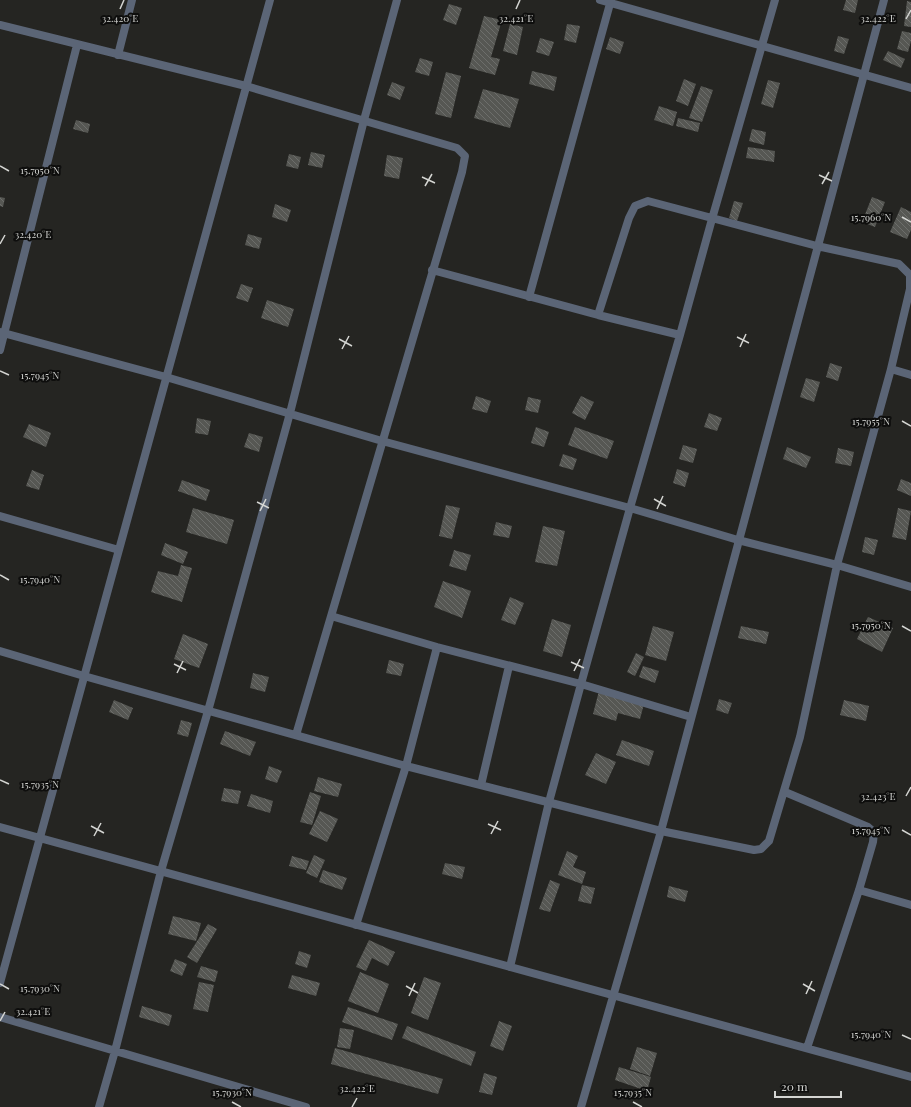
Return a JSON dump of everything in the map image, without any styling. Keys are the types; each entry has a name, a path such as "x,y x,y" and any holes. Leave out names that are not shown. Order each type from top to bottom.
{"street":[{"path":"118,55 132,0"},
{"path":"0,983 270,0"},
{"path":"99,1107 115,1051 161,871 208,710 290,413 364,120 397,0"},
{"path":"600,0 610,1 911,88"},
{"path":"510,967 549,802 581,684 775,0"},
{"path":"581,1107 661,831 884,0"},
{"path":"529,297 610,1"},
{"path":"0,25 246,86 456,148 465,156 462,172 296,735"},
{"path":"0,350 2,333 77,45"},
{"path":"0,651 406,766 661,831 754,850 761,849 769,841 800,737 837,565 891,369 910,289 910,275 899,264 817,246 648,201 635,206 629,218 598,315"},
{"path":"432,270 529,297 680,335"},
{"path":"2,333 166,377 382,440 630,508 738,540 837,565 911,586"},
{"path":"891,369 911,375"},
{"path":"0,516 119,550"},
{"path":"331,616 437,647 581,684 691,717"},
{"path":"356,925 406,766 437,647"},
{"path":"481,785 509,666"},
{"path":"784,792 868,827 874,832 873,842 859,890 807,1048"},
{"path":"0,827 911,1077"},
{"path":"859,890 911,905"},
{"path":"0,1017 306,1107"}],"building":[{"path":"846,0 858,0 855,13 843,10"},
{"path":"907,1 911,2 911,27 904,26"},
{"path":"449,4 462,8 456,25 443,20"},
{"path":"484,16 502,20 491,57 500,59 495,75 469,68"},
{"path":"510,24 523,27 517,55 503,51"},
{"path":"567,24 580,26 576,43 564,40"},
{"path":"902,31 911,33 911,41 908,52 897,49"},
{"path":"838,36 849,39 844,54 834,51"},
{"path":"610,37 624,42 620,54 606,49"},
{"path":"540,38 554,42 549,56 536,52"},
{"path":"888,51 905,59 901,68 883,60"},
{"path":"420,58 433,62 429,76 415,72"},
{"path":"532,71 557,77 554,91 529,84"},
{"path":"446,72 461,76 451,118 435,114"},
{"path":"684,79 696,84 688,106 676,101"},
{"path":"768,80 780,83 773,108 761,104"},
{"path":"392,82 405,87 400,100 387,95"},
{"path":"701,86 713,90 702,122 689,118"},
{"path":"483,89 519,99 510,128 474,118"},
{"path":"659,106 677,112 673,126 654,120"},
{"path":"678,118 700,123 698,132 676,126"},
{"path":"76,120 90,124 88,133 73,129"},
{"path":"752,129 766,132 764,145 749,141"},
{"path":"748,147 775,151 774,162 746,158"},
{"path":"311,152 325,155 322,168 308,165"},
{"path":"289,154 301,157 298,169 286,166"},
{"path":"387,155 403,158 399,179 384,176"},
{"path":"0,197 5,198 3,207 0,206"},
{"path":"872,197 885,202 875,227 862,222"},
{"path":"734,201 743,203 737,221 729,218"},
{"path":"275,204 291,210 287,222 272,217"},
{"path":"901,207 911,212 911,230 907,239 890,232"},
{"path":"248,234 262,238 259,249 245,245"},
{"path":"241,284 253,288 248,302 236,298"},
{"path":"267,300 294,309 288,327 261,318"},
{"path":"830,363 842,367 838,381 826,377"},
{"path":"806,378 820,382 814,402 800,397"},
{"path":"476,396 491,401 487,413 472,409"},
{"path":"581,396 594,402 585,420 572,413"},
{"path":"528,397 541,400 538,413 525,410"},
{"path":"709,413 722,418 717,431 704,427"},
{"path":"197,418 211,421 208,435 195,433"},
{"path":"29,424 51,433 46,447 23,437"},
{"path":"536,427 549,432 544,447 531,443"},
{"path":"575,427 614,441 607,459 568,445"},
{"path":"249,433 263,437 259,452 244,447"},
{"path":"683,445 697,449 693,463 679,459"},
{"path":"787,447 811,457 806,468 783,459"},
{"path":"838,448 854,452 851,466 835,463"},
{"path":"563,454 577,459 573,470 559,466"},
{"path":"677,469 689,473 685,487 673,483"},
{"path":"32,470 44,475 39,490 26,486"},
{"path":"901,479 911,483 911,496 897,490"},
{"path":"182,480 210,490 206,501 178,491"},
{"path":"446,505 460,508 452,539 439,536"},
{"path":"193,508 234,520 227,544 186,532"},
{"path":"898,508 911,511 906,540 892,537"},
{"path":"496,522 512,526 509,538 493,535"},
{"path":"543,526 565,531 557,566 535,562"},
{"path":"865,537 878,540 874,555 862,552"},
{"path":"165,543 188,552 183,564 161,555"},
{"path":"454,550 471,555 466,571 449,566"},
{"path":"181,565 192,568 182,602 151,592 158,571 178,576"},
{"path":"443,581 471,591 462,618 434,607"},
{"path":"510,597 524,603 515,625 501,620"},
{"path":"868,617 893,628 882,652 857,639"},
{"path":"552,619 571,625 562,657 543,651"},
{"path":"653,626 674,632 666,661 645,655"},
{"path":"741,626 769,632 766,644 738,638"},
{"path":"183,634 208,644 199,668 174,659"},
{"path":"636,653 644,657 635,676 627,672"},
{"path":"389,660 404,664 401,676 386,673"},
{"path":"643,666 659,671 655,683 639,677"},
{"path":"253,673 269,677 265,692 250,688"},
{"path":"600,687 645,700 640,719 618,713 616,721 593,714"},
{"path":"719,699 732,703 728,714 716,710"},
{"path":"114,700 133,708 128,720 109,712"},
{"path":"844,700 869,706 866,721 840,715"},
{"path":"181,720 192,723 188,737 177,734"},
{"path":"225,731 256,742 250,756 220,744"},
{"path":"622,740 654,751 649,766 616,755"},
{"path":"596,753 616,762 606,784 585,775"},
{"path":"269,766 282,771 277,783 265,779"},
{"path":"318,777 342,784 338,797 314,791"},
{"path":"224,788 241,791 238,804 221,801"},
{"path":"310,792 321,796 312,825 300,822"},
{"path":"251,794 273,801 270,813 247,806"},
{"path":"320,811 338,819 327,842 309,834"},
{"path":"567,851 578,856 573,867 586,872 582,884 558,875"},
{"path":"314,855 325,860 317,878 306,873"},
{"path":"292,856 309,861 306,870 289,866"},
{"path":"445,863 465,867 462,879 442,874"},
{"path":"323,870 347,878 342,890 319,882"},
{"path":"550,880 560,884 550,912 539,909"},
{"path":"582,885 595,888 591,904 578,901"},
{"path":"669,886 688,891 685,902 667,897"},
{"path":"173,916 201,923 196,941 168,934"},
{"path":"208,924 217,929 197,963 187,957"},
{"path":"369,940 395,952 388,966 372,958 366,971 356,967"},
{"path":"299,951 311,955 307,968 295,964"},
{"path":"175,959 187,964 182,976 170,971"},
{"path":"201,966 218,971 215,982 197,977"},
{"path":"360,972 389,984 378,1013 348,1001"},
{"path":"292,975 320,983 316,996 288,988"},
{"path":"424,977 441,983 428,1020 411,1013"},
{"path":"199,982 214,985 208,1012 193,1009"},
{"path":"142,1006 172,1015 169,1026 139,1017"},
{"path":"348,1007 398,1024 392,1040 342,1022"},
{"path":"499,1021 512,1026 503,1051 490,1046"},
{"path":"407,1026 476,1052 471,1066 402,1038"},
{"path":"340,1028 354,1030 350,1049 337,1047"},
{"path":"637,1047 657,1053 650,1076 630,1069"},
{"path":"335,1048 443,1079 438,1094 331,1064"},
{"path":"619,1067 651,1077 647,1091 615,1080"},
{"path":"484,1073 497,1077 492,1095 479,1092"}]}
